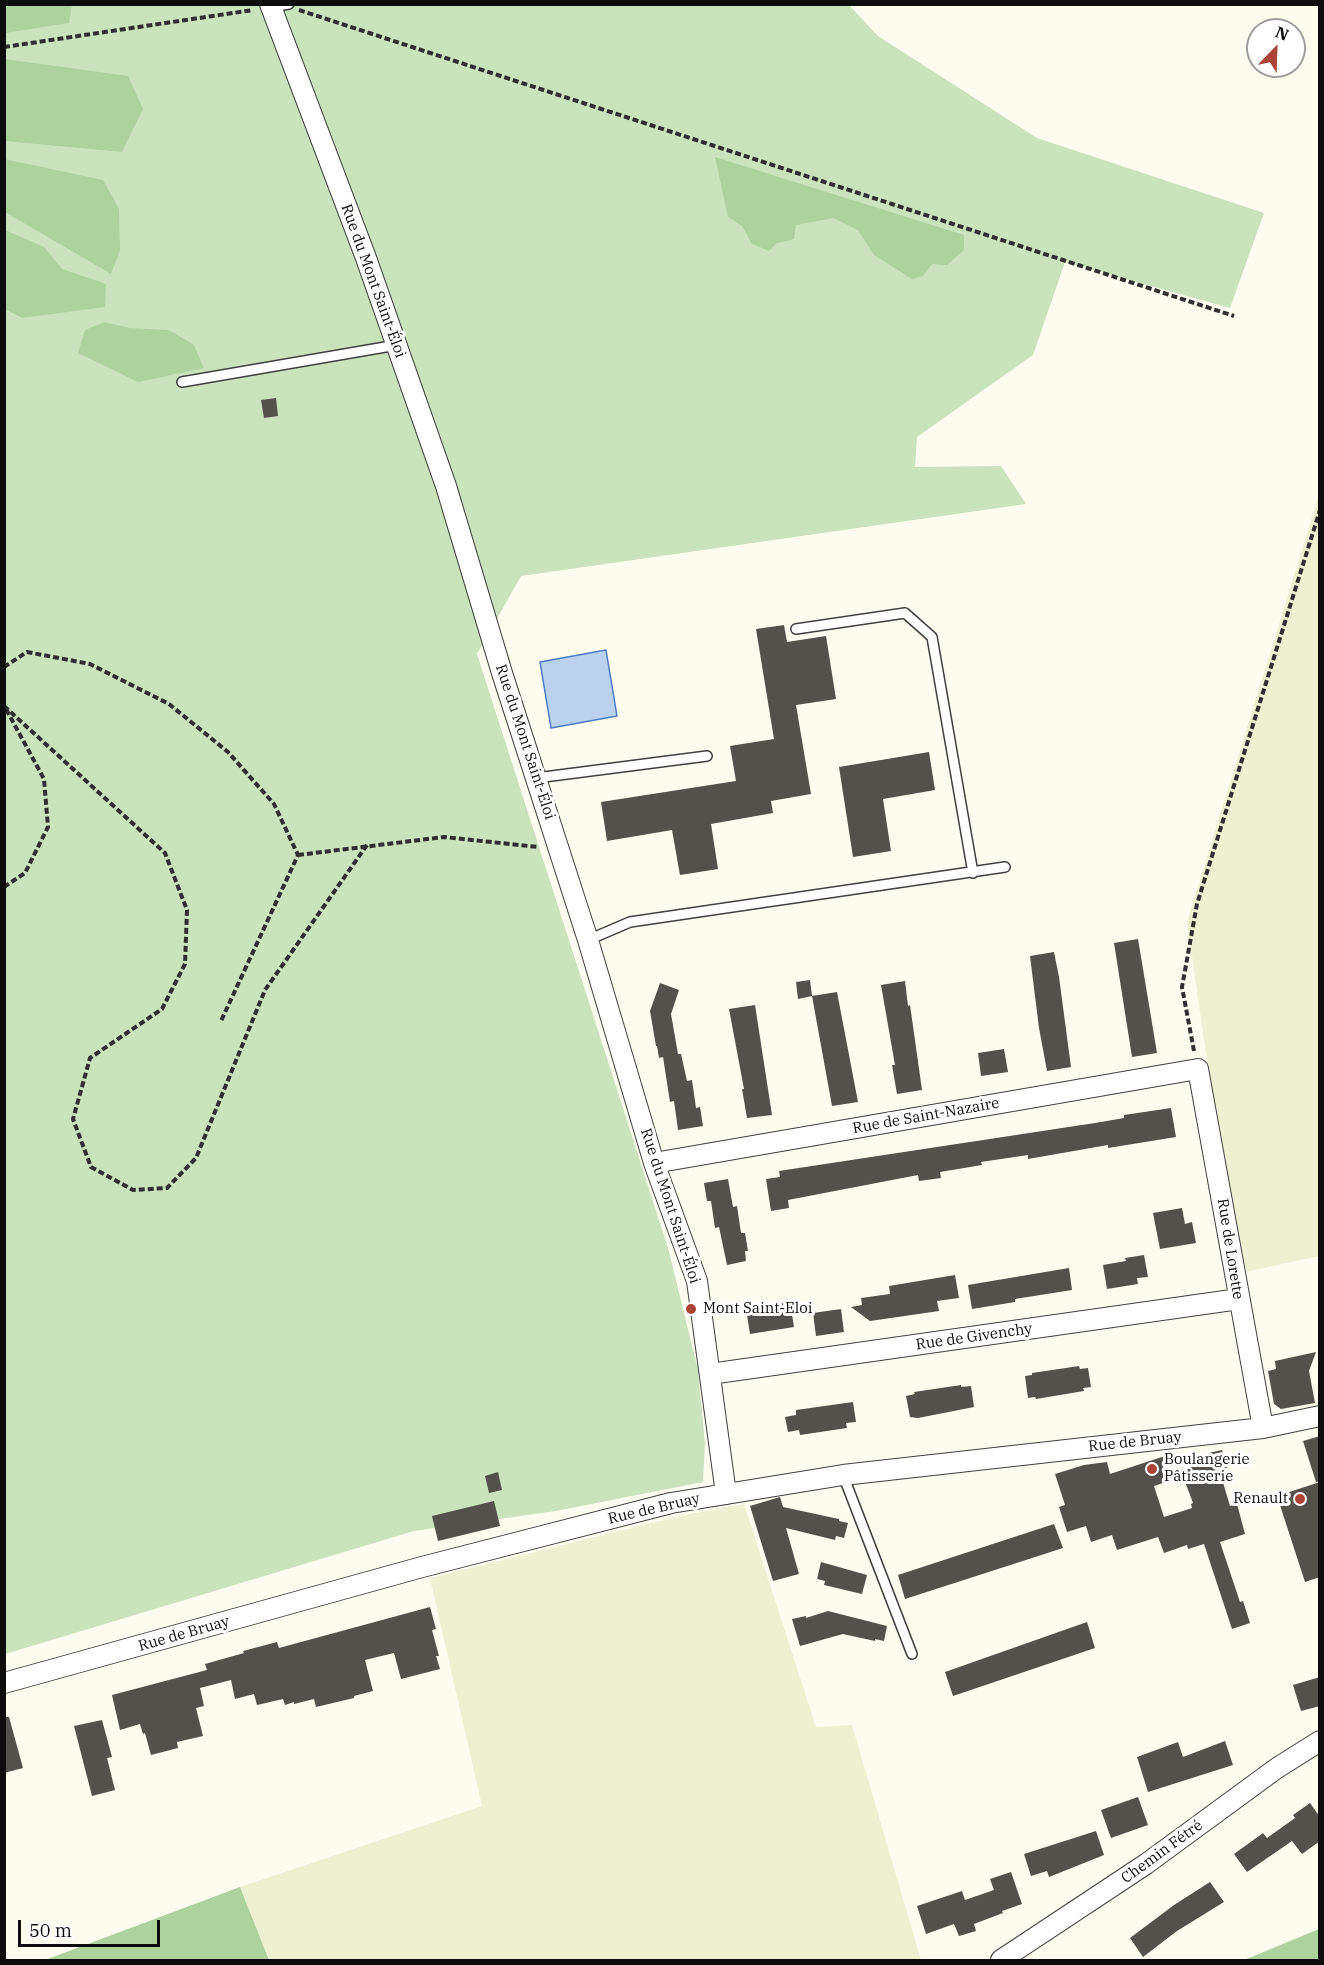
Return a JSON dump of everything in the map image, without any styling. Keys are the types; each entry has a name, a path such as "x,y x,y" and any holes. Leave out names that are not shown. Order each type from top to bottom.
{"street":[{"name":"Rue du Mont Saint-Éloi","path":"278,5 446,486 502,673 588,940 654,1163 697,1281 726,1494"},
{"name":"Rue de Saint-Nazaire","path":"654,1163 1198,1069"},
{"name":"Rue de Lorette","path":"1198,1069 1263,1428"},
{"name":"Rue de Givenchy","path":"710,1374 1239,1299"},
{"name":"Rue de Bruay","path":"4,1683 434,1564 672,1503 843,1474 1263,1428 1320,1416"},
{"name":"Chemin Fétré","path":"1001,1960 1146,1864 1277,1768 1320,1741"}],"lane":[{"path":"182,382 397,345"},
{"path":"796,629 905,614 932,638 973,873"},
{"path":"536,778 707,756"},
{"path":"588,940 630,922 1005,867"},
{"path":"843,1474 912,1654"}],"path":[{"path":"4,47 278,5 1234,316"},
{"path":"1198,1069 1182,987 1197,904 1320,510"},
{"path":"4,667 27,652 90,664 169,704 228,752 274,804 298,855"},
{"path":"4,706 165,853 187,910 184,964 162,1009 90,1058 73,1119 91,1167 133,1190 167,1188 196,1158 265,990 367,845"},
{"path":"4,706 44,779 48,827 25,873 4,887"},
{"path":"298,855 444,837 559,849"},
{"path":"221,1021 298,855"}],"green space":[{"path":"5,4 72,5 69,23 5,33"},
{"path":"5,5 849,5 878,36 1037,138 1264,213 1230,308 1065,262 1033,355 917,437 915,467 1001,466 1026,504 521,576 477,654 668,1248 698,1370 705,1444 703,1482 556,1511 414,1531 5,1654"},
{"path":"5,59 128,76 143,109 122,152 5,141"},
{"path":"715,157 964,235 964,250 947,265 932,264 923,276 912,279 874,255 858,230 833,218 796,225 794,239 777,243 769,251 752,244 742,226 728,217"},
{"path":"4,159 103,180 119,209 120,250 111,274 5,212"},
{"path":"5,230 44,247 62,269 106,284 105,307 22,318 5,309"},
{"path":"104,322 130,328 169,330 194,345 204,368 138,382 78,353 85,330"},
{"path":"1319,495 1319,1256 1246,1272 1214,1109 1187,922"},
{"path":"744,1504 816,1727 852,1725 921,1960 269,1960 240,1887 482,1806 430,1578 679,1516"},
{"path":"240,1887 269,1960 45,1960"},
{"path":"1319,1929 1319,1960 1244,1960"}],"water":[{"path":"606,650 617,716 551,728 540,662"}],"building":[{"path":"276,398 278,416 264,418 261,400"},
{"path":"784,625 787,642 826,636 836,699 796,705 811,794 771,801 773,813 711,824 718,869 680,875 672,830 607,841 601,802 736,781 730,746 774,739 756,629"},
{"path":"929,752 935,790 883,799 891,851 853,857 839,767"},
{"path":"1138,939 1157,1053 1132,1057 1114,943"},
{"path":"1054,952 1071,1067 1047,1071 1030,956"},
{"path":"810,980 812,996 798,999 796,982"},
{"path":"905,981 922,1090 897,1094 892,1065 895,1065 881,985"},
{"path":"660,983 679,990 671,1014 678,1054 681,1054 687,1081 692,1080 696,1108 700,1107 703,1126 678,1130 674,1101 670,1102 663,1057 659,1058 650,1011"},
{"path":"837,992 858,1102 832,1106 812,996"},
{"path":"755,1005 772,1115 747,1118 729,1009"},
{"path":"1004,1049 1008,1072 981,1076 978,1053"},
{"path":"1171,1108 1176,1137 1108,1148 1108,1145 1028,1159 1028,1155 981,1162 982,1165 940,1172 941,1178 919,1181 918,1175 788,1200 789,1208 771,1211 766,1179 780,1177 779,1171 1095,1123 1124,1118 1124,1115"},
{"path":"728,1179 733,1207 737,1206 741,1233 745,1233 748,1251 745,1251 746,1261 727,1265 719,1227 715,1228 711,1201 707,1201 704,1183"},
{"path":"1182,1208 1185,1224 1192,1222 1196,1243 1160,1249 1153,1213"},
{"path":"1144,1255 1148,1277 1137,1278 1138,1284 1107,1289 1103,1265"},
{"path":"1069,1268 1072,1290 972,1309 968,1285"},
{"path":"955,1275 959,1298 937,1301 939,1311 870,1321 851,1307 862,1305 861,1298 890,1294 889,1286"},
{"path":"790,1302 794,1327 750,1334 746,1309"},
{"path":"841,1309 844,1332 816,1336 813,1313"},
{"path":"1316,1352 1309,1371 1315,1403 1281,1409 1274,1404 1268,1371 1276,1369 1275,1361"},
{"path":"1079,1366 1080,1369 1088,1368 1091,1387 1083,1388 1084,1391 1036,1399 1035,1397 1028,1398 1025,1376"},
{"path":"961,1385 961,1387 971,1386 974,1407 918,1418 910,1417 906,1396 915,1394 914,1392"},
{"path":"853,1402 856,1422 846,1423 847,1428 800,1435 799,1430 788,1432 785,1417 796,1415 796,1410"},
{"path":"1320,1436 1320,1481 1316,1482 1303,1441"},
{"path":"1222,1450 1227,1468 1219,1469 1230,1506 1237,1504 1245,1534 1220,1542 1240,1602 1243,1601 1250,1623 1232,1629 1204,1544 1188,1549 1187,1545 1164,1553 1158,1537 1117,1550 1112,1535 1091,1542 1086,1526 1067,1532 1059,1507 1065,1505 1055,1474 1084,1465 1107,1462 1110,1474 1165,1456 1172,1480 1154,1486 1164,1517 1192,1508 1193,1503 1181,1471 1203,1463 1200,1455"},
{"path":"498,1472 502,1490 489,1493 485,1476"},
{"path":"1320,1482 1320,1577 1305,1582 1277,1496"},
{"path":"780,1497 783,1507 848,1523 844,1538 836,1536 835,1540 786,1528 799,1574 773,1581 750,1506"},
{"path":"494,1501 500,1526 438,1541 432,1516"},
{"path":"1054,1524 1063,1548 905,1599 898,1575"},
{"path":"821,1562 867,1575 862,1594 824,1585 825,1581 817,1579"},
{"path":"430,1607 436,1629 432,1630 440,1669 401,1679 394,1653 365,1660 373,1691 316,1707 314,1699 285,1705 283,1699 257,1705 254,1694 235,1699 231,1680 200,1688 204,1706 196,1708 203,1736 177,1742 178,1748 151,1755 140,1724 120,1730 112,1695 207,1670 205,1664 244,1653 243,1651 277,1642 279,1648"},
{"path":"828,1611 887,1626 884,1641 843,1634 800,1646 792,1619 806,1616 806,1618"},
{"path":"1087,1622 1095,1648 953,1696 945,1672"},
{"path":"1320,1677 1320,1706 1301,1711 1293,1685"},
{"path":"4,1717 9,1717 23,1768 4,1773"},
{"path":"102,1720 112,1757 107,1758 115,1790 92,1796 74,1726"},
{"path":"1225,1741 1233,1765 1148,1792 1137,1757 1178,1742 1183,1757"},
{"path":"1138,1797 1148,1825 1111,1838 1101,1810"},
{"path":"1310,1803 1320,1817 1320,1841 1302,1854 1292,1841 1247,1872 1234,1854 1263,1833 1267,1838 1295,1818 1293,1815"},
{"path":"1096,1831 1104,1855 1049,1877 1047,1871 1031,1876 1024,1854"},
{"path":"1011,1872 1022,1904 974,1924 976,1931 959,1936 954,1924 926,1934 917,1906 962,1891 965,1900 994,1890 990,1879"},
{"path":"1210,1882 1224,1902 1177,1931 1143,1957 1130,1938 1174,1905"}],"place":[{"name":"Mont Saint-Eloi","path":"691,1309"},
{"name":"Boulangerie Pâtisserie","path":"1152,1469"},
{"name":"Renault","path":"1300,1499"}]}
